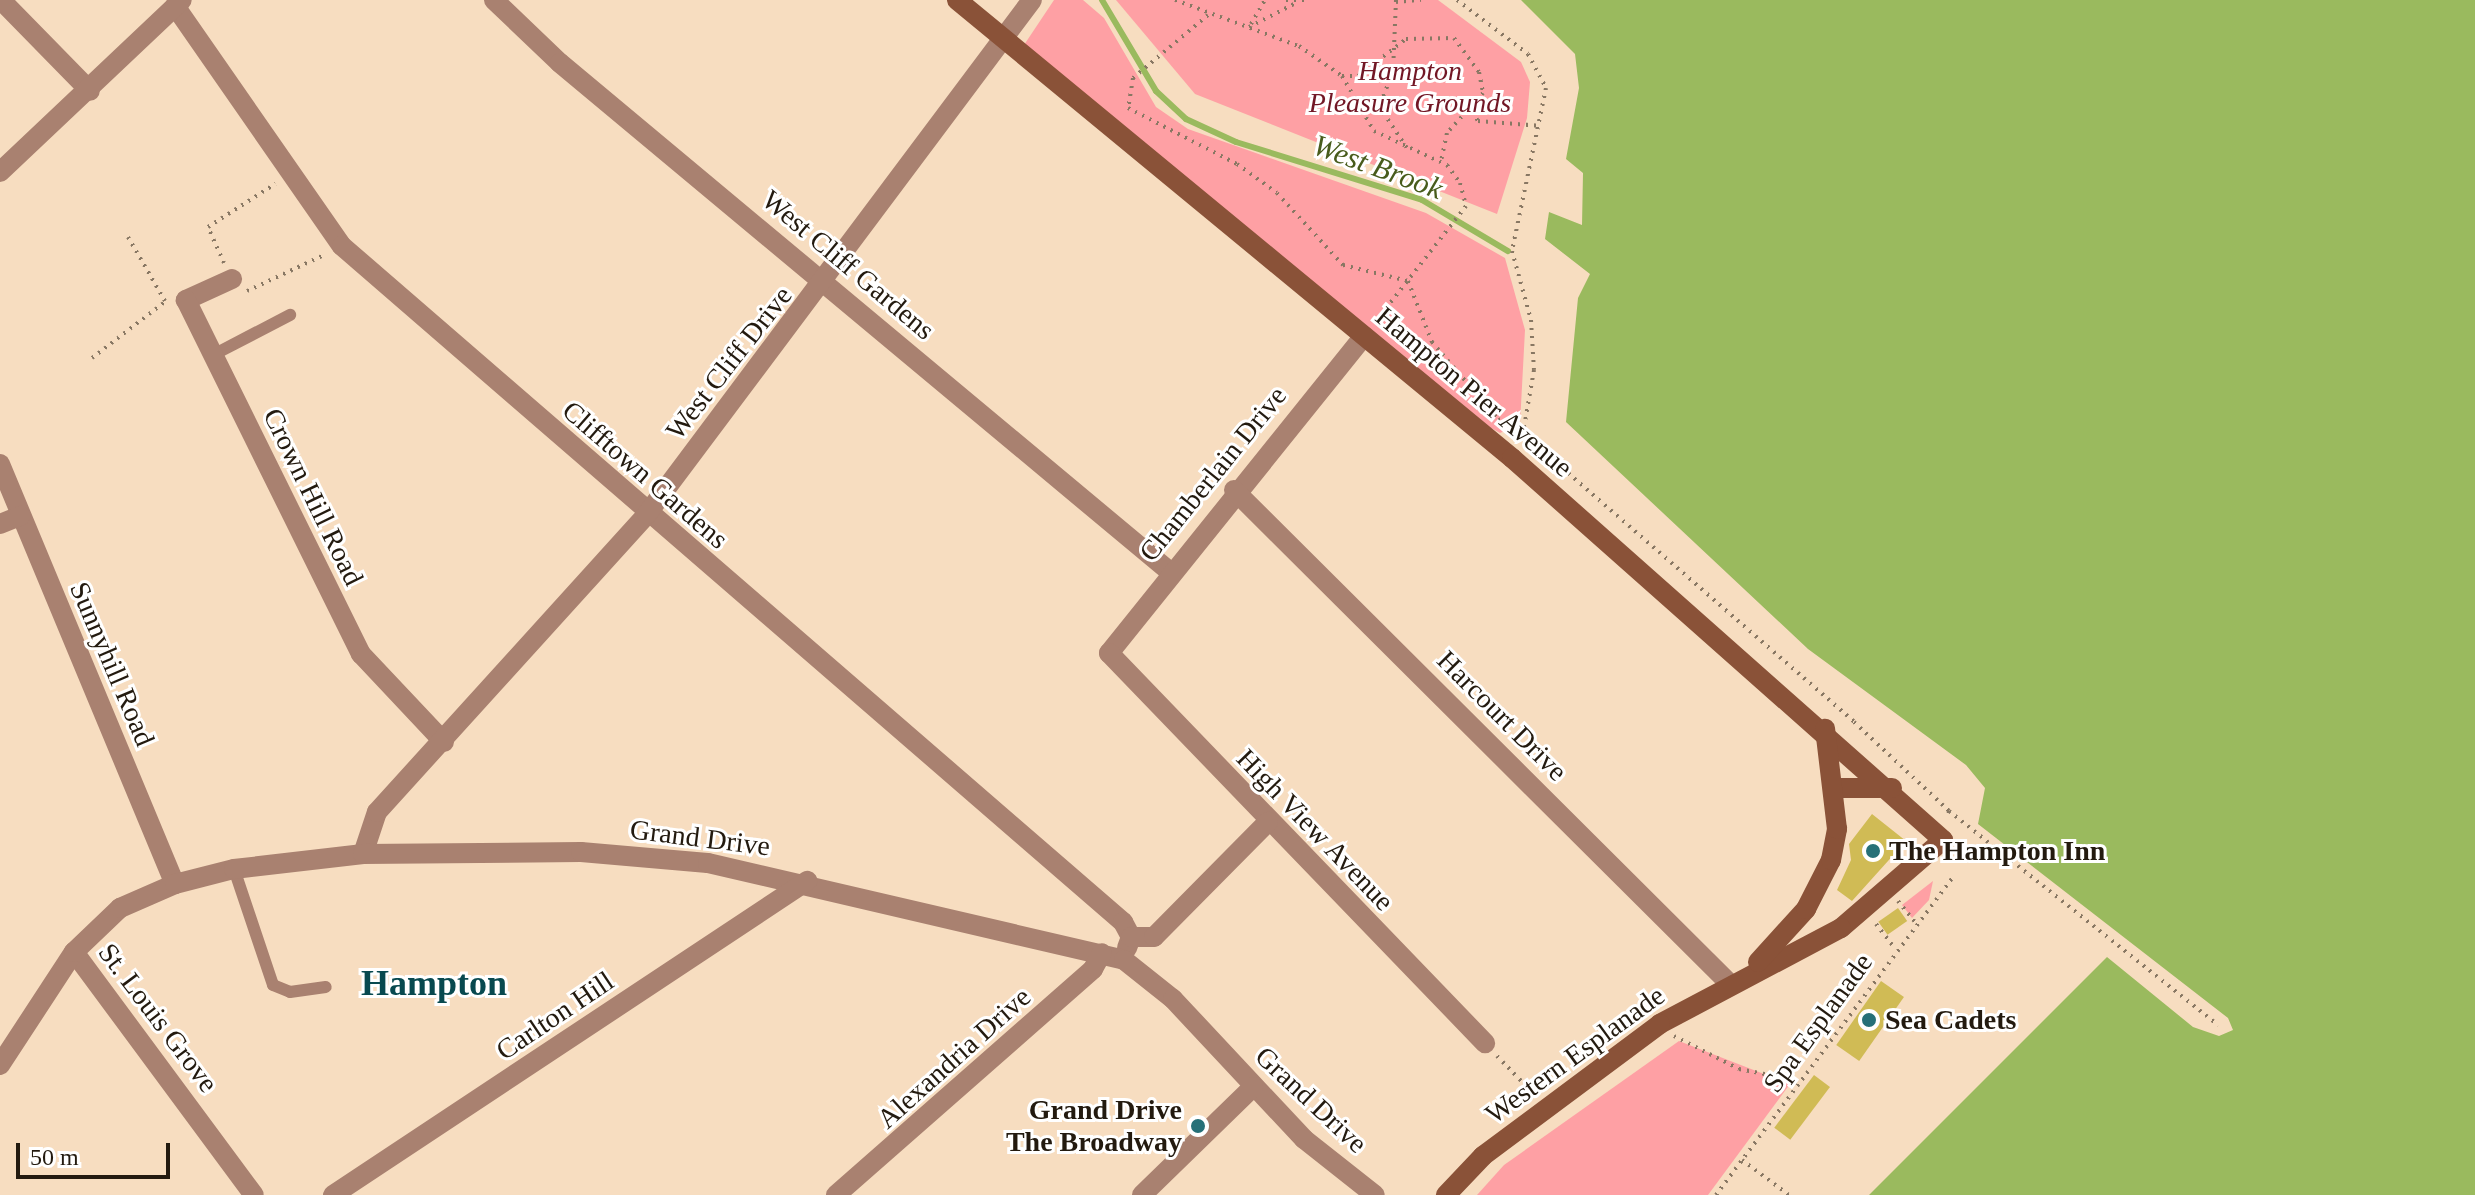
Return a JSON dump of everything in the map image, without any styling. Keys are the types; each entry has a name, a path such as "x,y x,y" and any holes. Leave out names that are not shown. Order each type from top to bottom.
{"street":[{"path":"1,0 90,91"},
{"name":"West Cliff Gardens","path":"494,0 560,63 827,282 1169,571"},
{"name":"Hampton Pier Avenue","path":"957,0 1364,336 1825,729 1892,788 1943,840"},
{"name":"West Cliff Drive","path":"363,854 377,812 444,742 647,514 827,282 1032,0"},
{"path":"0,172 90,91 178,3"},
{"name":"Clifftown Gardens","path":"178,3 342,246 647,514 1123,922 1131,937"},
{"path":"186,300 232,279"},
{"name":"Crown Hill Road","path":"186,300 361,654 444,742"},
{"name":"Chamberlain Drive","path":"1109,653 1234,490 1364,336"},
{"name":"Sunnyhill Road","path":"0,464 175,884"},
{"name":"Harcourt Drive","path":"1234,490 1738,978"},
{"path":"0,524 20,516"},
{"name":"High View Avenue","path":"1109,653 1268,822 1485,1043"},
{"name":"Western Esplanade","path":"1738,978 1810,900 1831,860 1835,788 1825,729"},
{"path":"1835,788 1892,788"},
{"path":"1124,960 1131,937 1154,937 1268,822"},
{"name":"Western Esplanade","path":"1446,1195 1546,1107 1660,1024 1738,978 1841,928 1890,890 1943,840"},
{"name":"Grand Drive","path":"0,1065 74,952 120,908 175,884 234,869 363,854 581,852 807,881 955,924 1124,960 1173,999 1253,1087 1375,1195"},
{"name":"Carlton Hill","path":"333,1195 807,881"},
{"path":"1810,900 1820,916 1841,928"},
{"name":"St. Louis Grove","path":"74,952 254,1195"},
{"name":"Alexandria Drive","path":"836,1195 964,1088 1093,969 1102,953"},
{"path":"1142,1195 1253,1087"}],"lane":[{"path":"213,355 290,315"},
{"path":"234,869 273,985 290,992 326,987"}],"path":[{"path":"1175,0 1208,15 1250,26 1299,46 1342,76 1374,131 1409,150 1441,161 1460,183 1466,206 1364,336"},
{"path":"1250,26 1265,0"},
{"path":"1286,0 1294,4"},
{"path":"1250,26 1305,0"},
{"path":"1409,150 1379,106 1397,44 1396,1 1421,0"},
{"path":"1457,0 1541,71 1542,126 1512,251 1531,320 1534,370 1523,437"},
{"path":"1208,15 1133,78 1128,108 1141,120 1237,164 1293,206 1343,265 1408,281"},
{"path":"1342,76 1358,76 1397,44 1424,34 1454,38 1479,72 1483,93 1472,112 1447,133 1441,161"},
{"path":"1472,112 1478,121 1542,126"},
{"path":"292,174 208,227 238,295 342,246"},
{"path":"128,237 165,301"},
{"path":"1408,281 1432,342 1498,419 1523,437 1949,811 2218,1025"},
{"path":"92,358 165,301 186,300"},
{"path":"1943,840 1949,811"},
{"name":"Spa Esplanade","path":"1716,1195 1896,949 1954,876"},
{"path":"1890,890 1916,923"},
{"path":"1864,910 1896,949"},
{"path":"1660,1024 1683,1045 1739,1069 1800,1081"},
{"path":"1485,1043 1546,1107"},
{"path":"1742,1160 1789,1195"}],"green space":[{"path":"1054,0 1083,0 1104,18 1156,107 1188,129 1426,213 1505,258 1525,330 1520,424 1500,433 1479,421 1024,45"},
{"name":"Hampton Pleasure Grounds","path":"1116,0 1438,0 1521,62 1530,82 1527,118 1497,214 1195,94"},
{"path":"1933,881 1929,900 1912,918 1902,905"},
{"path":"1679,1041 1790,1084 1708,1195 1477,1195 1504,1165"}],"shaded area":[{"path":"1521,0 2475,0 2475,1195 1869,1195 2107,957 2193,1027 2219,1036 2233,1030 2228,1018 1978,824 1985,788 1966,765 1808,649 1566,422 1578,298 1590,274 1545,239 1549,212 1582,225 1583,173 1566,159 1579,88 1575,54"}],"building":[{"name":"The Hampton Inn","path":"1872,814 1906,841 1852,901 1837,890 1851,860 1849,844"},
{"path":"1898,908 1907,921 1888,935 1878,922"},
{"name":"Sea Cadets","path":"1881,981 1904,997 1859,1061 1836,1045"},
{"path":"1814,1075 1830,1087 1790,1140 1774,1128"}],"waterway":[{"name":"West Brook","path":"1102,0 1156,91 1186,119 1236,142 1422,200 1508,251"}],"place":[{"name":"The Hampton Inn","path":"1873,851"},
{"name":"Sea Cadets","path":"1869,1020"},
{"name":"Grand Drive The Broadway","path":"1198,1126"}],"district":[{"name":"Hampton","path":"434,984"}]}
